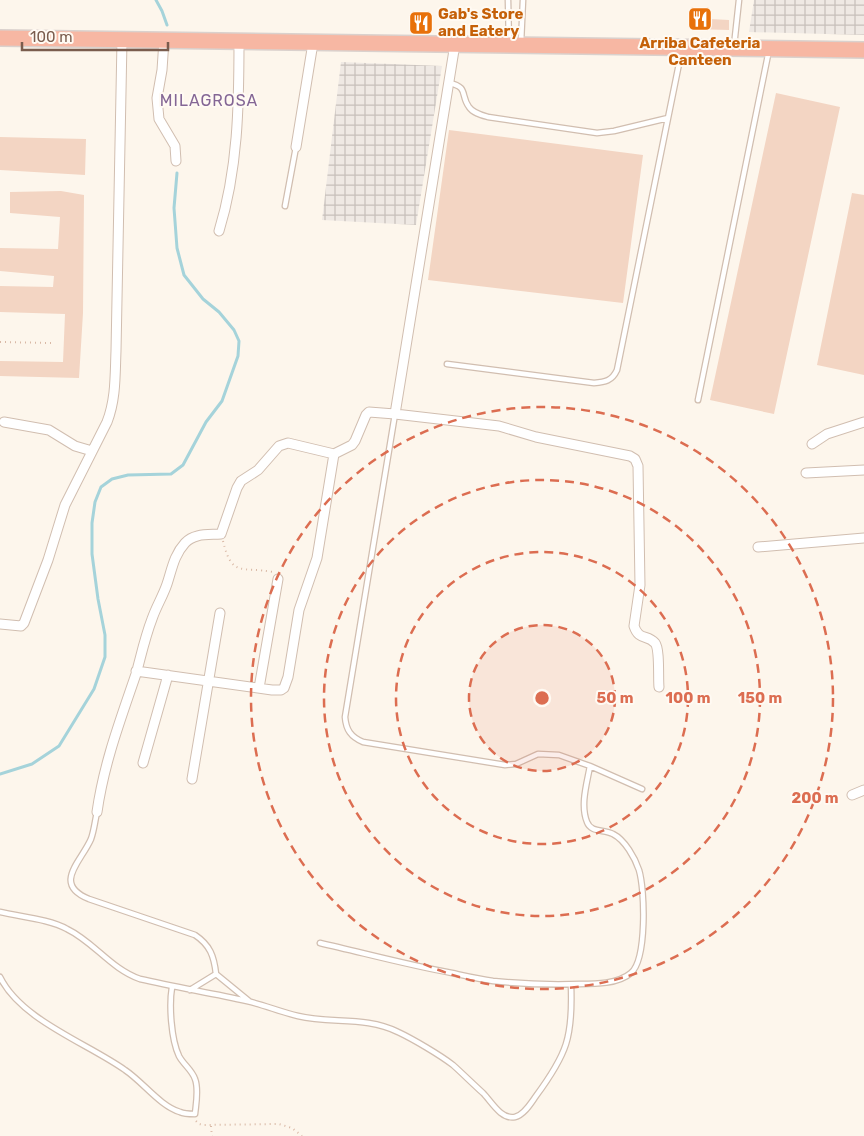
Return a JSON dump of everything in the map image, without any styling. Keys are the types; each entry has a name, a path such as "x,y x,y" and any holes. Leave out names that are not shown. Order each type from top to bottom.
{"highway":[{"path":"0,38 864,50"}],"street":[{"path":"0,624 17,627 21,626 24,622 48,560 65,505 108,422 112,409 114,395 122,40"},
{"path":"164,40 162,70 157,98 159,119 175,146 176,161"},
{"path":"219,231 235,154 238,125 239,42"},
{"path":"296,147 313,42"},
{"path":"395,414 454,44"},
{"path":"97,812 108,757 151,621 167,584 171,566 180,549 187,541 199,535 221,534 237,488 242,481 258,470 279,446 288,443 334,454 352,445 369,412 499,426 536,438 630,456 635,459 638,466 640,585 634,626 640,636 652,641 657,647 659,687"},
{"path":"4,422 49,430 75,446 92,451"},
{"path":"812,444 831,432 864,422"},
{"path":"136,671 208,682 281,690 286,684 299,610 317,558 334,454"},
{"path":"806,473 864,470"},
{"path":"758,547 864,538"},
{"path":"259,688 278,580"},
{"path":"192,779 220,613"},
{"path":"143,763 168,676"},
{"path":"852,795 864,790"}],"lane":[{"path":"508,0 515,45"},
{"path":"515,45 523,0"},
{"path":"734,48 739,0"},
{"path":"447,364 594,383 607,382 614,377 617,370 682,48"},
{"path":"698,400 769,49"},
{"path":"448,82 462,88 469,108 476,113 488,117 597,133 614,131 668,118"},
{"path":"285,206 296,147"},
{"path":"395,414 345,717 346,727 350,734 363,742 505,765 516,764 538,754 546,753 572,759 642,789"},
{"path":"320,943 433,970 491,981 544,986 592,984 621,979 632,972 638,963 644,910 639,871 631,854 621,841 612,834 592,829 587,823 585,795 590,766"},
{"path":"97,812 90,840 72,872 71,878 74,890 89,899 195,935 204,941 211,950 216,974 250,1002"},
{"path":"0,912 66,928 78,935 128,975 250,1002 298,1016 320,1020 366,1022 382,1025 398,1032 452,1064 485,1095 500,1113 514,1117 521,1114 531,1103 551,1076 566,1050 572,1011 570,985"},
{"path":"190,990 216,974"},
{"path":"0,977 19,1003 34,1015 126,1070 171,1108 181,1113 195,1114 195,1079 180,1056 174,1036 171,1013 172,986"}],"path":[{"path":"0,342 51,343"},
{"path":"221,534 225,552 232,565 241,569 271,572 278,575 278,580"},
{"path":"195,1114 196,1121 199,1124 278,1124 292,1128 302,1136"},
{"path":"211,1125 212,1136"}],"shaded area":[{"path":"754,0 864,0 864,35 749,32"},
{"path":"341,62 442,66 416,225 322,220"}],"building":[{"name":"Arriba Cafeteria Canteen","path":"691,8 710,8 710,19 729,20 729,30 691,29"},
{"path":"776,93 840,107 774,414 710,400"},
{"path":"449,130 643,155 623,303 428,280"},
{"path":"0,137 86,139 85,175 0,170"},
{"path":"61,191 84,195 83,313 79,378 0,376 0,361 63,362 65,314 0,312 0,286 53,287 54,276 0,271 0,248 58,249 60,217 10,213 10,192"},
{"path":"852,193 864,195 864,375 817,365"}],"waterway":[{"path":"156,0 167,25"},
{"path":"0,774 32,764 59,746 94,689 105,657 105,635 92,554 92,523 95,502 101,487 112,479 128,475 171,474 183,465 206,422 222,401 238,356 239,341 234,330 219,312 203,299 184,275 177,248 174,208 177,173"}],"place":[{"name":"Arriba Cafeteria Canteen","path":"700,19"},
{"name":"Gab's Store and Eatery","path":"421,23"}],"district":[{"name":"MILAGROSA","path":"209,100"}]}
